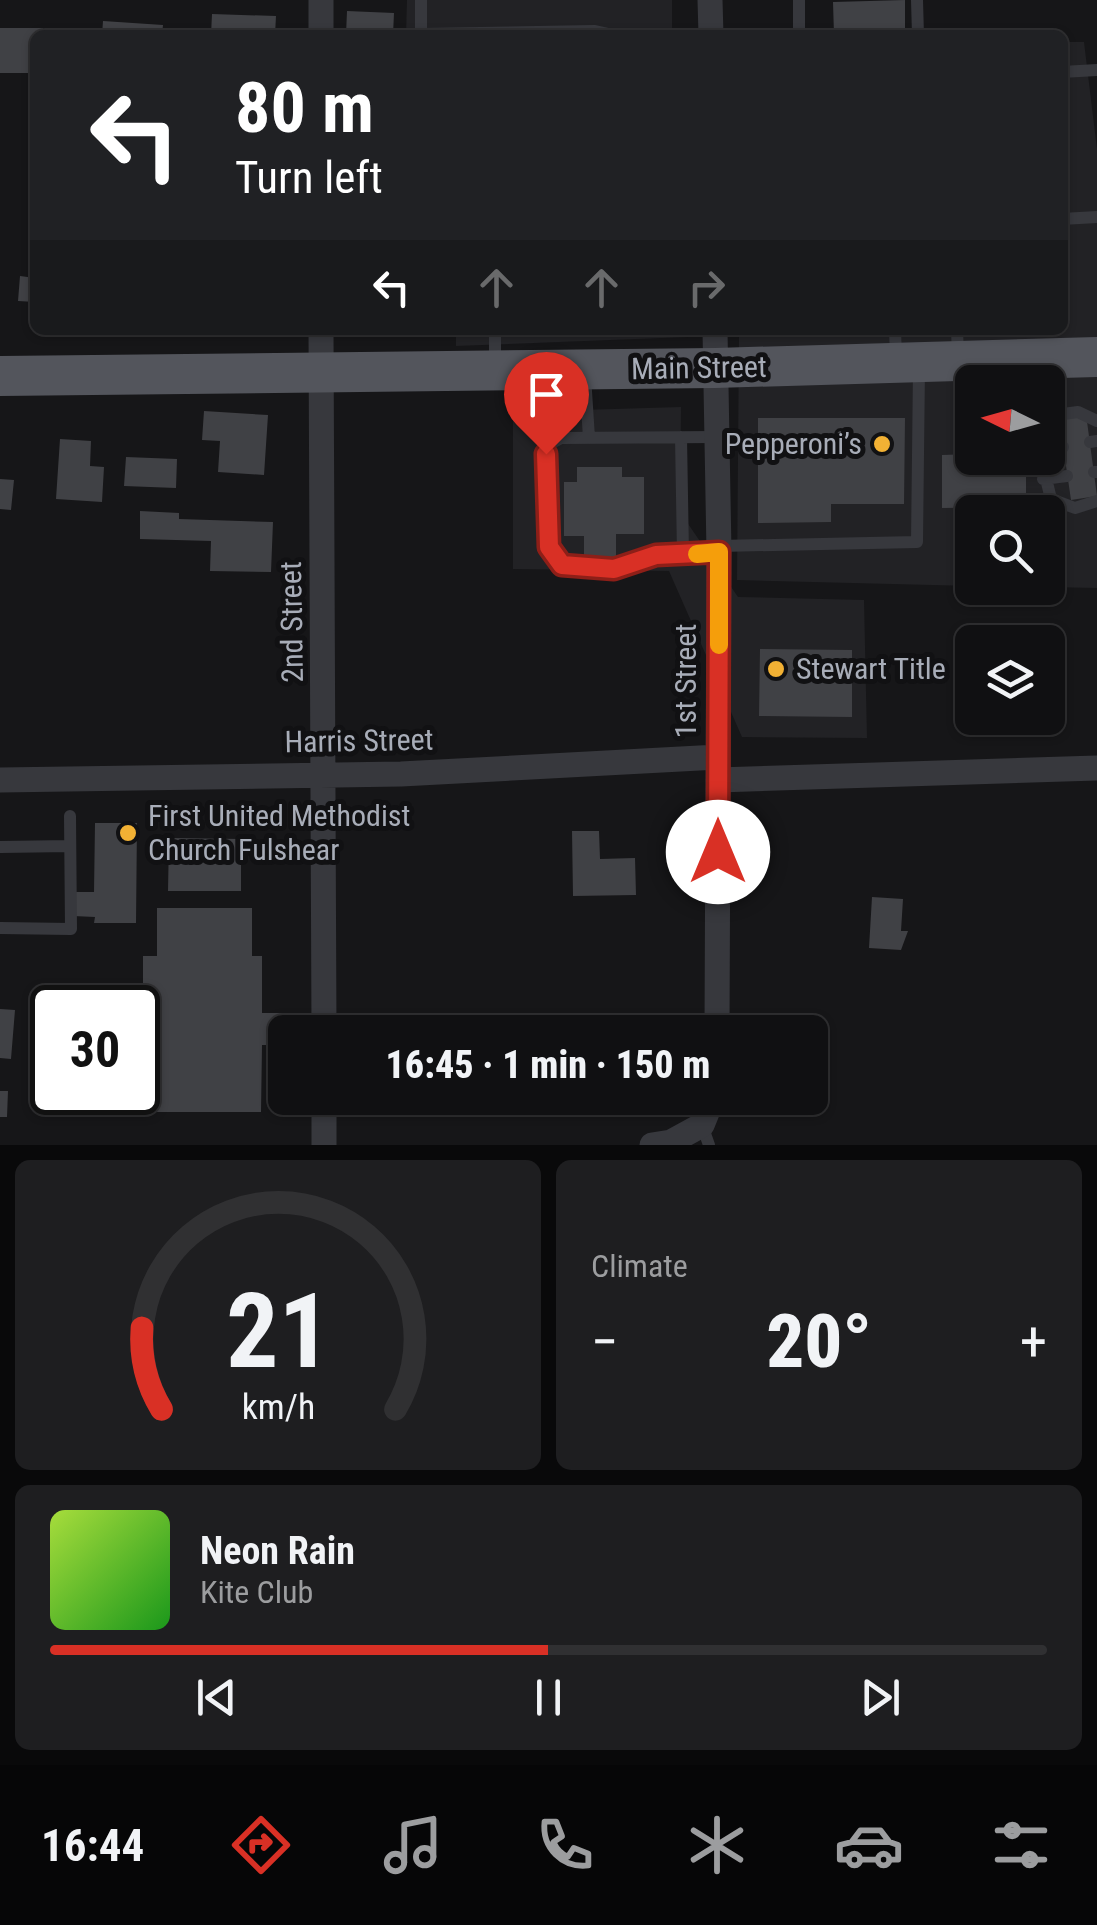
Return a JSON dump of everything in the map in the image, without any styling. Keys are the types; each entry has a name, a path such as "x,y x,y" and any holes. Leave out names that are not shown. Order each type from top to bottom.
{"main road":[{"name":"Main Street","path":"0,376 585,370 715,349 973,357 1030,352 1097,357"}],"street":[{"path":"321,0 321,30"},
{"path":"710,0 711,30"},
{"name":"2nd Street","path":"321,335 324,1015"},
{"name":"1st Street","path":"715,349 719,549 717,1015"},
{"name":"Harris Street","path":"0,780 718,768 1097,768"},
{"path":"324,1115 324,1145"},
{"path":"652,1145 705,1135"}],"lane":[{"path":"421,0 421,30"},
{"path":"798,0 799,30"},
{"path":"916,0 918,30"},
{"path":"1068,72 1097,70"},
{"path":"1068,218 1097,217"},
{"path":"494,372 495,335"},
{"path":"717,436 560,438 550,444 546,454 549,547 554,559 572,568 614,569 656,555 719,549 918,542 903,353"},
{"path":"585,370 588,438"},
{"path":"1065,414 1078,412 1097,420"},
{"path":"682,437 683,554"},
{"path":"1043,475 1051,499 1076,508 1097,501"},
{"path":"1043,479 1067,476"},
{"path":"0,928 71,929 70,816"},
{"path":"0,847 70,846"}],"shaded area":[{"path":"407,0 672,0 672,30 406,30"},
{"path":"1068,42 1084,42 1097,149 1097,588 1065,587 1065,495 955,495 955,586 737,580 739,335 1068,335"},
{"path":"456,335 739,335 456,346"},
{"path":"681,407 680,512 738,597 864,600 867,738 742,737 669,571 513,569 513,412"}],"building":[{"path":"905,0 905,30 834,30 833,2"},
{"path":"347,11 394,13 393,30 346,30"},
{"path":"212,14 276,16 275,30 211,30"},
{"path":"103,21 163,25 162,30 102,30"},
{"path":"0,28 43,28 30,30 28,73 0,73"},
{"path":"20,276 30,277 30,302 18,301"},
{"path":"204,411 268,415 264,475 218,472 220,441 202,440"},
{"path":"1086,414 1097,496 1071,500 1065,459 1065,417"},
{"path":"758,418 905,418 904,504 831,504 831,522 758,523"},
{"path":"60,439 91,441 90,466 104,467 102,502 56,499"},
{"path":"942,455 955,455 955,475 1026,475 1026,495 955,495 955,508 942,508"},
{"path":"126,457 177,459 176,488 124,486"},
{"path":"577,467 622,467 622,477 644,477 644,534 616,534 616,564 584,563 584,536 564,536 564,482 577,482"},
{"path":"0,479 14,480 11,510 0,509"},
{"path":"140,511 179,513 179,519 273,522 271,572 210,571 211,541 140,539"},
{"path":"760,649 852,650 852,717 759,716"},
{"path":"95,823 137,823 136,923 94,923 95,917 73,916 73,892 94,892"},
{"path":"572,831 599,831 600,859 635,858 636,895 573,896"},
{"path":"169,838 241,839 241,891 168,891"},
{"path":"872,897 903,899 901,931 908,931 901,950 869,948"},
{"path":"157,908 252,908 252,956 262,956 262,1013 285,1013 268,1015 268,1045 262,1045 261,1112 160,1112 160,985 143,985 143,956 157,956"},
{"path":"0,1009 15,1010 11,1059 0,1058"},
{"path":"0,1091 8,1091 7,1117 0,1117"}],"slow traffic":[{"path":"697,554 719,552 719,645"}],"place":[{"name":"Pepperoni’s","path":"882,444"},
{"name":"Stewart Title","path":"776,669"},
{"name":"First United Methodist Church Fulshear","path":"128,833"}],"route":[{"path":"546,454 549,547 562,565 614,569 656,555 719,552 718,852"}]}
